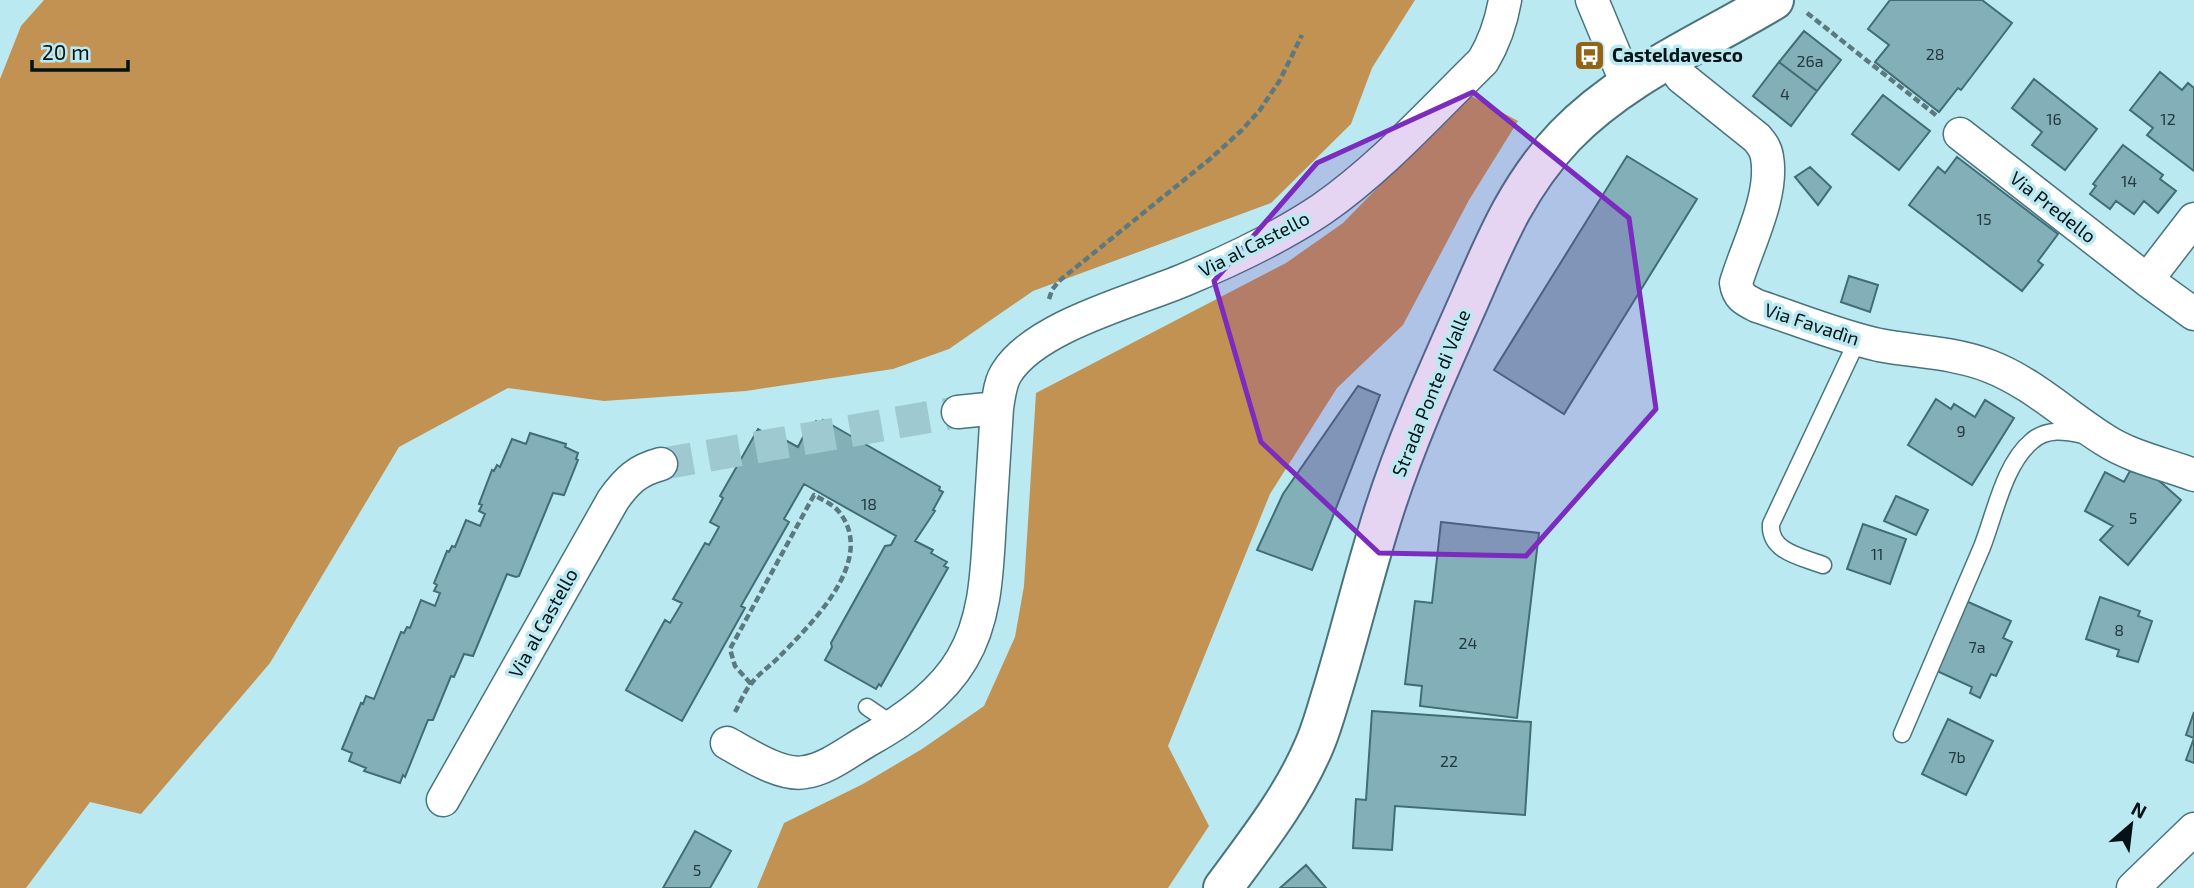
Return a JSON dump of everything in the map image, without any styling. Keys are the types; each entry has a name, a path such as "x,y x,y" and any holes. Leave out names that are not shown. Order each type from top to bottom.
{"street":[{"name":"Via al Castello","path":"727,743 784,771 807,772 822,767 895,726 943,683 961,660 974,636 981,611 986,578 997,408 1000,389 1010,368 1026,352 1062,328 1185,280 1279,235 1321,209 1361,179 1483,61 1498,31 1505,0"},
{"path":"1592,0 1627,84"},
{"name":"Strada Ponte di Valle","path":"1223,888 1281,807 1315,745 1384,511 1420,412 1492,247 1519,195 1538,166 1566,135 1627,84 1669,58 1788,4"},
{"name":"Via Favadìn","path":"1669,58 1681,76 1757,138 1767,156 1762,204 1736,283 1737,292 1744,300 1879,345 1957,356 1986,365 2032,387 2105,441 2129,453 2194,475"},
{"name":"Via Predello","path":"1960,134 2194,314"},
{"path":"2147,280 2194,219"},
{"path":"958,412 997,408"},
{"name":"Via al Castello","path":"443,800 612,499 633,475 662,464"},
{"path":"2133,888 2194,829"}],"lane":[{"path":"1823,565 1787,552 1777,545 1772,539 1771,524 1858,339"},
{"name":"Via Favadìn","path":"1902,734 1983,545 2004,485 2025,447 2034,439 2052,431 2066,431 2105,441"},
{"path":"867,707 895,726"}],"path":[{"path":"1788,4 1960,134"},
{"path":"1062,328 1049,302 1049,296 1059,281 1242,130 1260,110 1280,80 1303,35"},
{"path":"727,743 733,716 751,684 779,657 834,594 847,568 850,542 841,514 814,495 730,649 735,666 751,684"}],"highlighted area":[{"path":"1473,92 1629,218 1656,409 1526,556 1379,553 1261,442 1214,281 1317,163"}],"shaded area":[{"path":"44,0 1415,0 1372,68 1351,124 1271,203 1033,291 949,349 893,369 746,391 604,401 508,388 399,447 270,663 141,814 90,802 26,888 0,888 0,79 21,26"},
{"path":"1462,91 1518,121 1469,200 1403,325 1337,388 1270,494 1168,746 1209,826 1168,888 757,888 784,823 863,784 922,749 984,706 1015,637 1024,586 1036,393 1286,263 1343,223 1387,178"}],"building":[{"path":"1890,0 1982,0 2012,23 1961,90 1958,88 1939,112 1875,62 1889,45 1868,29"},
{"path":"1804,31 1841,60 1817,91 1779,62"},
{"path":"1779,62 1817,91 1791,126 1753,96"},
{"path":"2160,72 2182,90 2188,83 2194,88 2194,171 2147,135 2153,128 2130,110"},
{"path":"2034,79 2097,129 2065,170 2032,145 2042,132 2012,108"},
{"path":"1883,95 1930,131 1899,170 1852,134"},
{"path":"2123,145 2163,175 2160,179 2176,191 2158,213 2144,201 2134,214 2116,201 2110,209 2090,194 2096,186 2093,184"},
{"path":"1627,156 1697,199 1564,414 1494,370"},
{"path":"1957,157 2058,234 2038,261 2043,265 2022,291 1909,205 1938,167 1945,173"},
{"path":"1810,167 1831,187 1818,205 1795,177"},
{"path":"1849,276 1878,285 1870,312 1841,302"},
{"path":"1358,386 1380,395 1312,570 1257,550 1283,494"},
{"path":"1936,399 1951,409 1954,404 1975,417 1985,400 2014,418 1972,485 1908,445"},
{"path":"823,420 940,487 939,490 943,492 933,510 935,511 915,541 933,550 931,553 947,562 944,566 948,568 881,686 879,684 876,689 825,660 832,647 831,643 885,546 891,545 896,536 804,484 784,519 789,522 741,606 745,608 682,721 626,690 665,620 670,623 682,603 673,599 705,543 709,545 719,527 710,522 723,498 720,496 758,429 798,447 816,421 821,424"},
{"path":"530,433 566,444 565,447 578,453 578,460 564,495 553,493 519,576 507,574 473,656 464,654 454,677 451,676 433,720 428,720 405,777 403,775 400,783 364,771 366,768 349,761 352,753 342,749 361,703 363,704 366,696 374,699 401,632 404,633 407,627 410,628 421,600 435,606 440,593 434,591 437,585 434,583 447,551 449,552 452,546 455,547 466,520 480,526 485,514 479,511 482,505 479,504 492,470 494,471 497,465 500,467 512,439 526,444"},
{"path":"2130,471 2157,479 2181,500 2128,565 2100,540 2113,526 2085,511 2105,472 2124,482"},
{"path":"1896,496 1928,510 1916,535 1884,521"},
{"path":"1441,522 1539,533 1517,718 1420,706 1422,686 1405,684 1415,601 1432,603"},
{"path":"1863,524 1906,539 1890,584 1847,569"},
{"path":"2100,597 2140,611 2138,616 2152,621 2138,662 2117,656 2119,650 2086,639"},
{"path":"1966,601 2011,621 2003,638 2012,642 1996,676 1991,674 1980,698 1970,693 1972,687 1937,671 1945,654 1942,652"},
{"path":"1372,711 1531,722 1525,815 1395,806 1392,850 1353,848 1356,799 1366,800"},
{"path":"2194,712 2194,738 2186,735"},
{"path":"1948,719 1993,741 1966,795 1922,774"},
{"path":"2194,738 2194,763 2186,760"},
{"path":"695,831 731,851 710,888 663,888"},
{"path":"1306,865 1326,888 1280,888"}],"tunnel":[{"path":"661,464 958,412"}],"place":[{"name":"Casteldavesco","path":"1589,55"}]}
